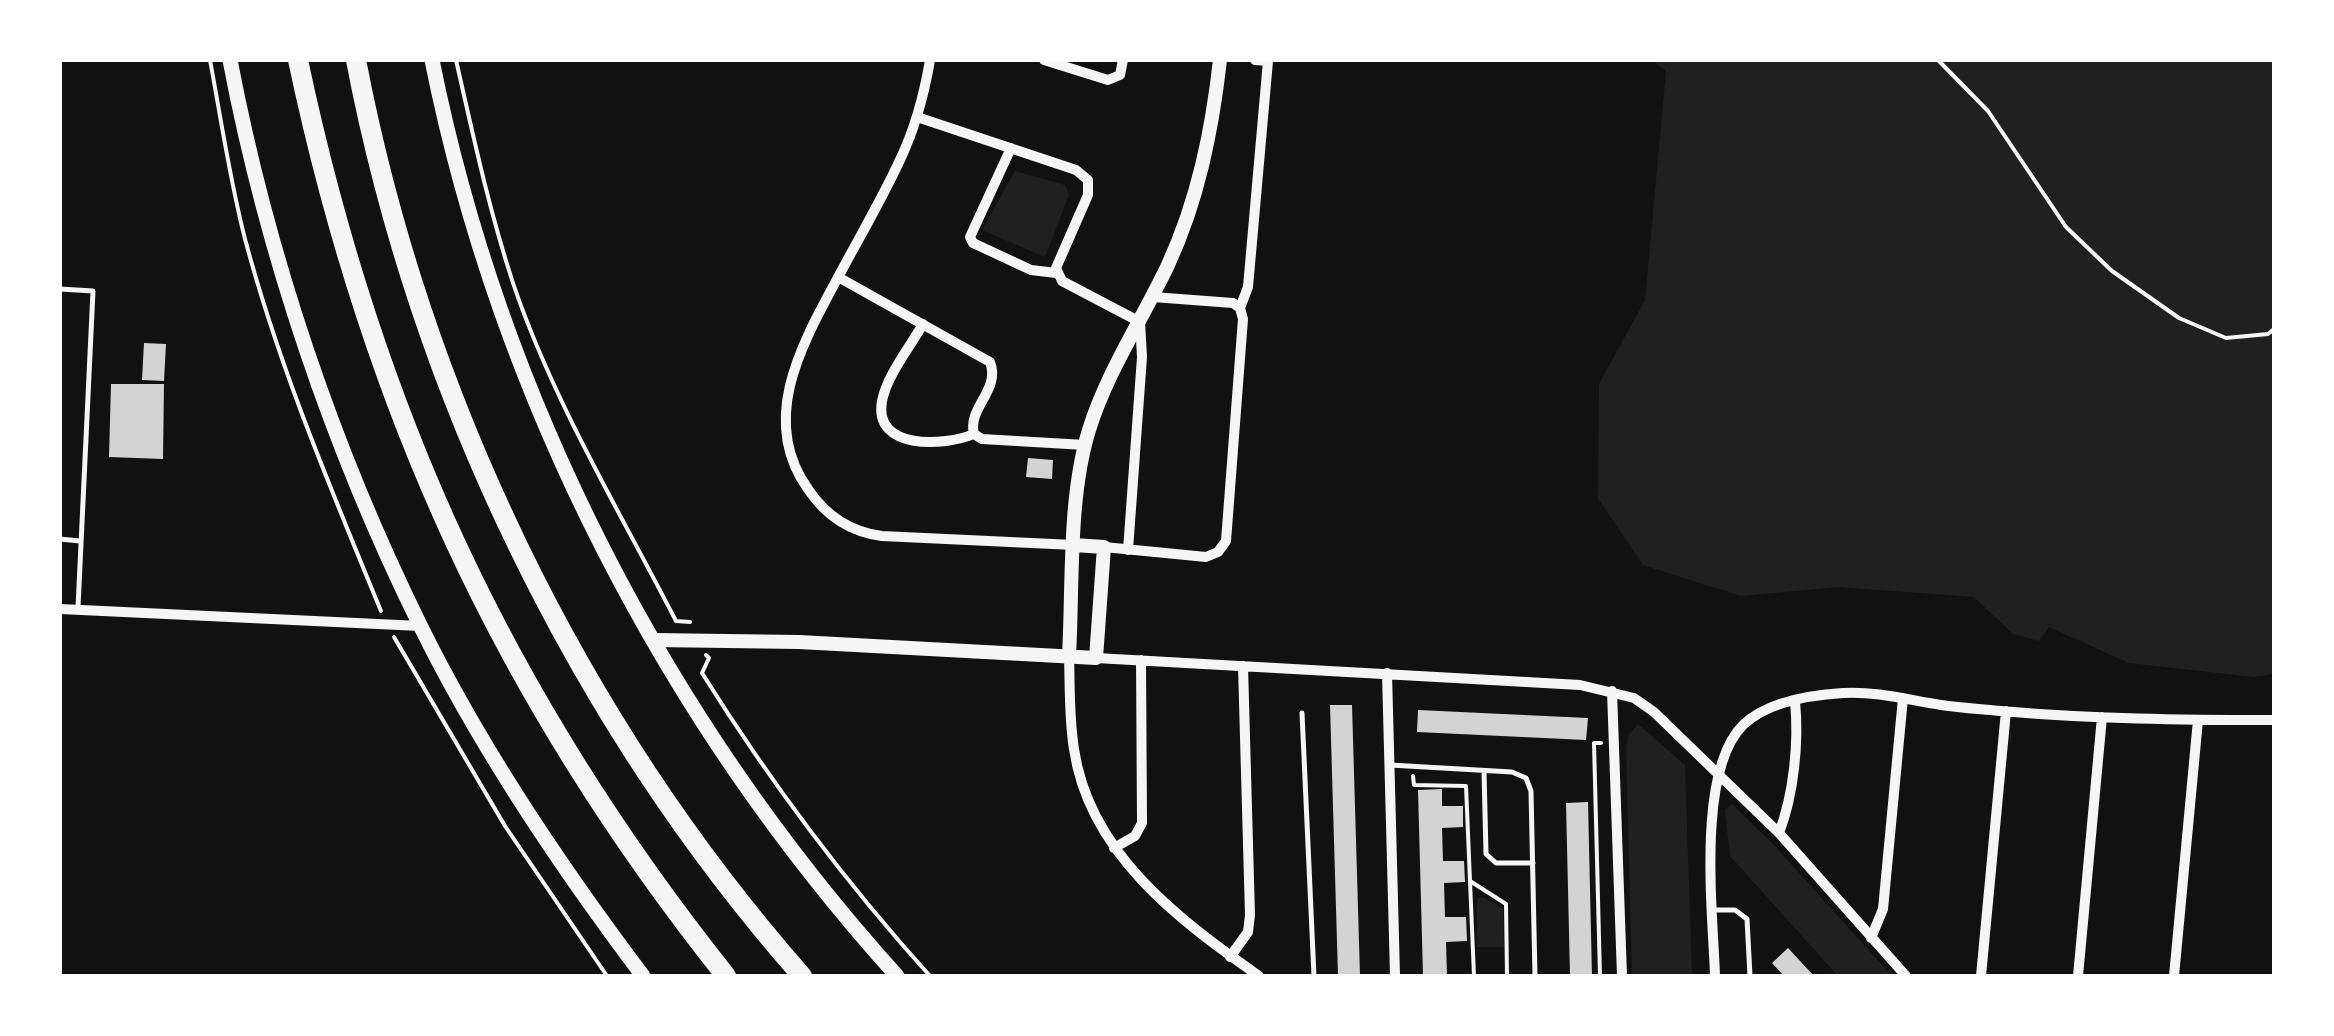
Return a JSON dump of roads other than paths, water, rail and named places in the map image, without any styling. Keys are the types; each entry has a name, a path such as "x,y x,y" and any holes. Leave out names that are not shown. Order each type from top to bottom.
{"highway":[{"path":"298,60 324,176 355,287 404,425 462,561 570,759 647,873 726,976"},
{"path":"356,60 385,186 421,304 472,438 529,566 594,686 658,788 738,898 802,976"}],"main road":[{"path":"230,60 258,182 302,332 353,470 420,626 469,716 536,824 643,976"},
{"path":"432,60 469,208 510,334 586,512 654,640 760,806 835,904 897,976"}],"street":[{"path":"930,60 918,116 898,166 799,352 786,405 791,454 803,483 844,525 870,534 1104,547 1200,558 1218,552 1227,534 1243,319 1240,308 1248,287 1268,61 1255,60"},
{"path":"1044,60 1108,80 1120,75 1123,60"},
{"path":"1220,60 1208,144 1185,224 1107,385 1085,445 1074,545 1069,656 1074,750 1084,788 1114,848 1177,915 1258,976"},
{"path":"918,116 1081,172 1090,185 1088,195 1056,263 1056,273"},
{"path":"1011,148 970,237 973,243 1031,270 1056,273 1066,284 1140,322"},
{"path":"838,278 986,358 993,368 993,382 972,423 974,434"},
{"path":"1153,296 1232,303 1240,308"},
{"path":"1128,550 1142,358 1140,322"},
{"path":"923,324 883,398 886,424 899,438 948,441 974,434 982,439 1085,445"},
{"path":"1096,658 1104,547"},
{"path":"60,608 420,626"},
{"path":"654,640 1069,656 1580,685 1612,691 1634,698 1654,712 1719,773 1906,976"},
{"path":"1114,848 1135,836 1142,823 1141,660"},
{"path":"1230,957 1248,932 1250,915 1243,666"},
{"path":"1387,673 1395,976"},
{"path":"1612,691 1622,976"},
{"path":"1715,976 1711,813 1719,773 1744,724 1794,701 1848,693 2102,718 2274,720"},
{"path":"1870,938 1883,909 1903,698"},
{"path":"1778,833 1788,795 1797,724 1794,701"},
{"path":"1981,976 2006,711"},
{"path":"2078,976 2102,718"},
{"path":"2174,976 2198,720"}],"lane":[{"path":"60,289 93,291 78,610"},
{"path":"60,540 80,541"},
{"path":"1302,713 1314,976"},
{"path":"1390,765 1517,773 1530,784 1535,976"},
{"path":"1484,771 1486,854 1496,863 1533,864"},
{"path":"1713,910 1735,910 1746,919 1750,976"}]}
